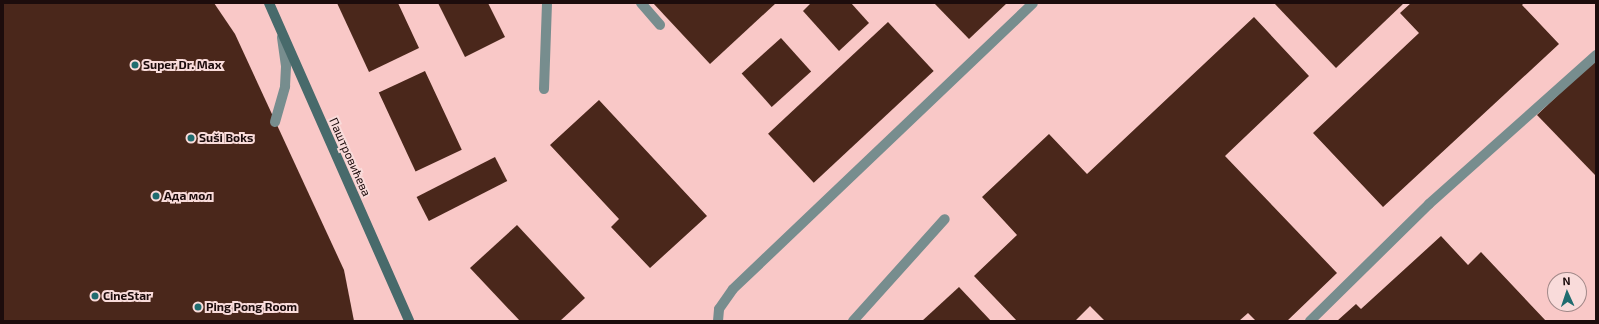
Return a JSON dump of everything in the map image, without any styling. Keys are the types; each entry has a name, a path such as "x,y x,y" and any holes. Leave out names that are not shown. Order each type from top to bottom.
{"main road":[{"name":"Паштровићева","path":"269,3 409,321"}],"lane":[{"path":"544,88 547,3"},
{"path":"641,3 660,25"},
{"path":"713,321 719,309 733,289 1033,3"},
{"path":"275,122 285,86 286,66 281,33"},
{"path":"1310,321 1429,204 1596,55"},
{"path":"852,321 945,219"},
{"path":"718,321 719,309"}],"building":[{"name":"Ада мол","path":"3,3 214,3 235,34 344,270 354,321 3,321"},
{"path":"337,3 398,3 419,48 369,72"},
{"path":"438,3 488,3 505,37 465,57"},
{"path":"653,3 776,3 710,64"},
{"path":"811,3 851,3 869,23 839,51 803,11"},
{"path":"934,3 1007,3 969,39"},
{"path":"1274,3 1404,3 1336,68"},
{"path":"1411,3 1524,3 1522,5 1559,44 1383,207 1313,133 1419,33 1400,13"},
{"path":"1254,17 1309,76 1225,156 1337,273 1287,321 1256,321 1248,313 1239,321 1105,321 1090,306 1075,321 1017,321 974,276 1017,235 982,197 1049,134 1087,174"},
{"path":"888,22 934,71 814,183 768,134"},
{"path":"781,38 811,71 772,107 742,73"},
{"path":"1596,59 1596,176 1537,115"},
{"path":"425,71 462,150 416,171 379,93"},
{"path":"599,100 707,216 650,268 611,227 619,219 550,145"},
{"path":"495,157 507,181 429,221 417,197"},
{"path":"517,225 585,298 560,321 520,321 470,268"},
{"path":"1441,236 1468,265 1481,252 1546,321 1337,321 1356,304 1361,309"},
{"path":"959,287 991,321 922,321"}],"place":[{"name":"Super Dr. Max","path":"135,65"},
{"name":"Suši Boks","path":"191,138"},
{"name":"Ада мол","path":"156,196"},
{"name":"CineStar","path":"95,296"},
{"name":"Ping Pong Room","path":"198,307"}]}
